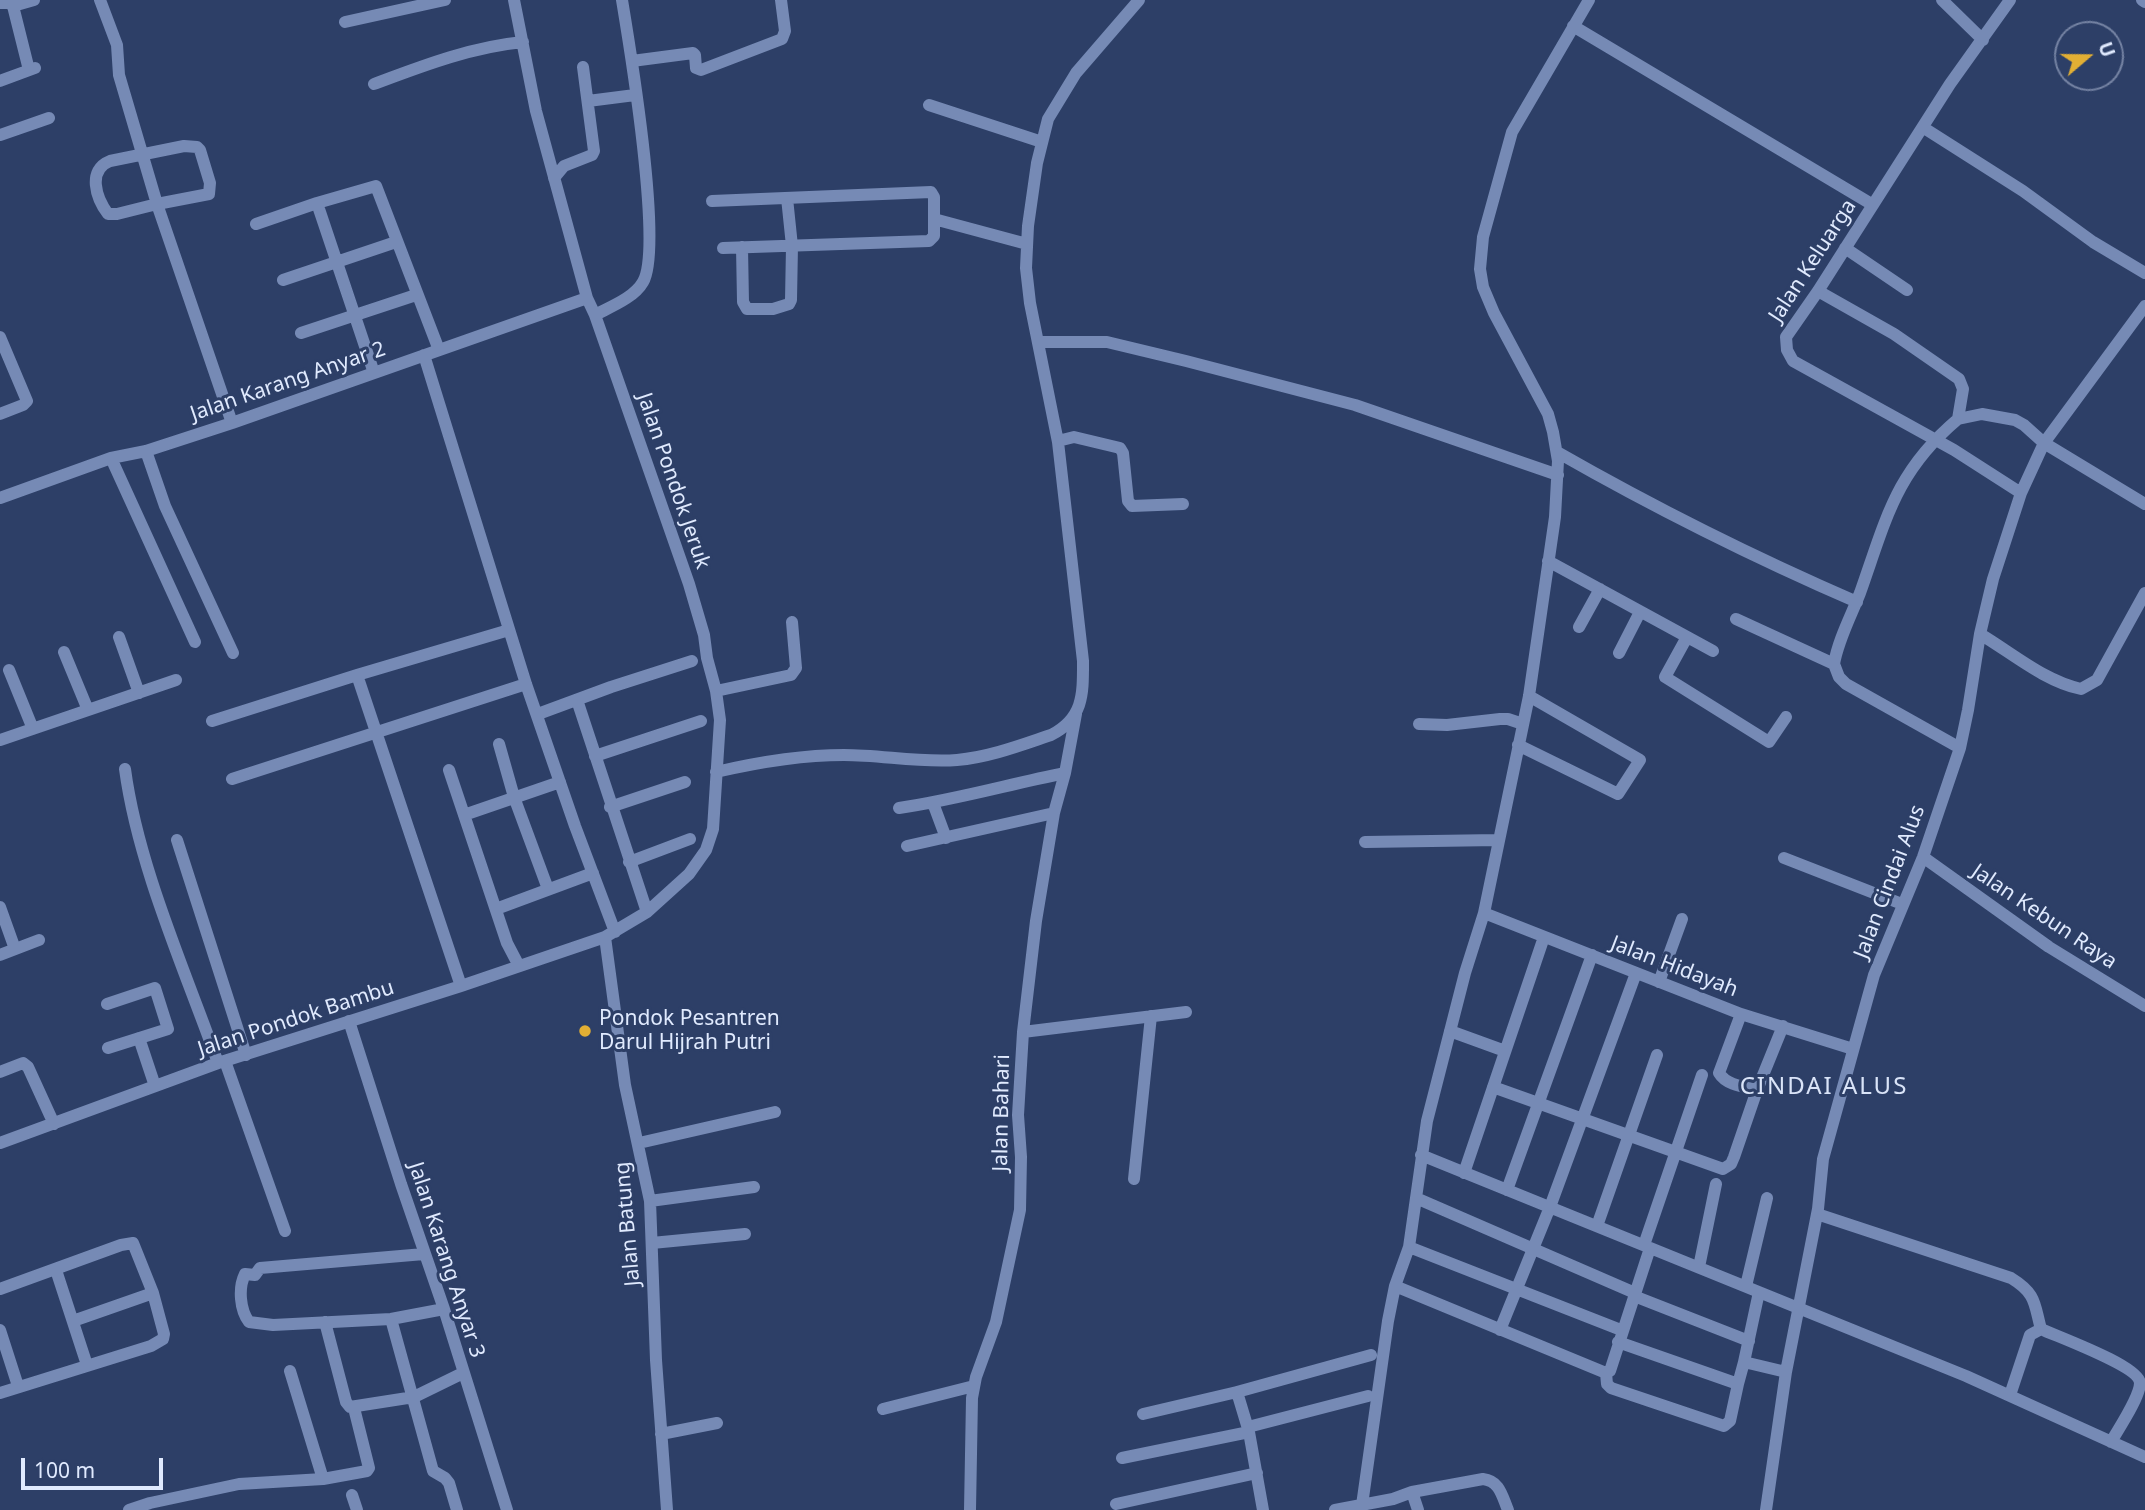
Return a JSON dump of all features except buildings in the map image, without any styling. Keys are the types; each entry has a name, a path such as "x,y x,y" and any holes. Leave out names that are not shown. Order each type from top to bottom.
{"street":[{"path":"0,81 32,69 6,5 34,0"},
{"path":"100,0 117,46 119,75 157,204 232,423"},
{"path":"345,22 445,0"},
{"name":"Jalan Pondok Jeruk","path":"514,0 536,111 559,205 587,298 689,584 704,635 720,720 713,829 706,850 689,874 647,912 610,935"},
{"path":"595,315 629,296 642,284 649,267 648,209 632,61 622,0"},
{"path":"632,61 693,53 696,69 701,70 782,39 785,32 781,0"},
{"name":"Jalan Bahari","path":"970,1510 974,1386 996,1322 1020,1210 1021,1157 1018,1115 1023,1032 1036,921 1054,813 1082,697 1083,661 1058,441 1028,293 1027,244 1031,205 1048,119 1063,91 1139,0"},
{"path":"1354,1507 1395,1286 1409,1247 1427,1121 1483,913 1529,696 1555,517 1557,453 1548,414 1490,306 1483,287 1480,269 1483,237 1512,132 1589,0"},
{"path":"1942,0 1983,40"},
{"name":"Jalan Keluarga","path":"2010,0 1950,84 1924,128 1786,337 1787,350 1793,361 1934,439 2021,493"},
{"path":"1573,26 1873,205"},
{"path":"374,84 434,62 500,44 523,42"},
{"path":"554,178 564,166 592,155 594,142 583,67"},
{"path":"588,101 635,95"},
{"path":"929,104 1042,142"},
{"path":"0,135 50,118"},
{"path":"1924,128 2024,191 2093,242 2145,273"},
{"path":"184,146 197,147 210,183 209,194 205,197 157,204 108,214 99,198 96,176 100,167 107,162 184,146"},
{"path":"256,224 317,202 376,186 439,350"},
{"path":"712,201 931,192 934,197 934,236 929,241 723,248"},
{"path":"741,247 743,302 747,309 773,309 789,304 792,246 787,198"},
{"path":"317,202 374,373"},
{"path":"934,219 1027,244"},
{"path":"284,280 396,242"},
{"path":"1846,248 1906,290"},
{"path":"1818,291 1894,334 1959,379 1963,389 1958,419"},
{"path":"301,333 416,295"},
{"name":"Jalan Karang Anyar 2","path":"0,498 111,458 146,451 232,423 587,298"},
{"name":"Jalan Cindai Alus","path":"1766,1510 1786,1372 1817,1214 1823,1159 1874,975 1923,858 1960,748 1980,634 1993,579 2021,493 2044,443 2145,306"},
{"path":"0,337 27,401 0,414"},
{"path":"1038,342 1107,342 1186,360 1355,405 1558,475"},
{"name":"Jalan Batung","path":"424,355 509,631 593,873 610,935 625,1085 650,1200 667,1510"},
{"path":"1960,748 1846,684 1839,677 1834,664 1890,507 1914,465 1934,439 1958,419 1994,414 2024,425 2044,443 2145,504"},
{"path":"1058,441 1074,438 1120,448 1123,453 1129,505 1183,504"},
{"path":"146,451 164,506 233,653"},
{"path":"1557,453 1703,532 1857,601"},
{"path":"111,458 195,642"},
{"path":"1548,561 1713,652"},
{"path":"1579,628 1600,589"},
{"path":"1980,634 2046,676 2063,685 2081,689 2097,680 2145,593"},
{"path":"1619,653 1640,611"},
{"path":"1736,619 1834,664"},
{"path":"716,691 792,675 796,668 792,622"},
{"path":"212,721 509,631"},
{"path":"119,637 139,693"},
{"path":"1687,637 1665,677 1769,742 1786,717"},
{"path":"64,652 88,710"},
{"path":"538,715 611,687 692,661"},
{"path":"9,670 33,729"},
{"path":"357,675 461,986"},
{"path":"0,740 176,680"},
{"path":"232,779 526,684"},
{"path":"1518,745 1618,794 1640,760 1529,696"},
{"path":"577,700 647,912"},
{"path":"716,772 768,760 812,756 846,755 920,760 970,758 1051,735 1060,731 1076,714"},
{"path":"1419,724 1447,725 1508,719 1522,724"},
{"path":"595,756 701,721"},
{"path":"499,744 514,796 548,890"},
{"path":"125,769 130,809 150,874 285,1231"},
{"path":"449,770 507,943 519,966"},
{"path":"899,808 1065,774"},
{"path":"464,815 561,782"},
{"path":"611,807 685,782"},
{"path":"933,803 946,838"},
{"path":"906,846 1054,813"},
{"path":"177,839 246,1055"},
{"path":"629,862 690,839"},
{"path":"1365,842 1498,840"},
{"path":"1784,858 1902,904"},
{"name":"Jalan Kebun Raya","path":"1923,858 2049,947 2145,1006"},
{"path":"496,909 593,873"},
{"path":"0,907 15,949"},
{"name":"Jalan Hidayah","path":"1483,913 1741,1014 1853,1049"},
{"path":"1659,982 1682,919"},
{"name":"Jalan Pondok Bambu","path":"0,1143 221,1062 461,986 610,935"},
{"path":"1464,1173 1544,937"},
{"path":"0,955 39,940"},
{"path":"1507,1190 1592,955"},
{"path":"1500,1330 1550,1208 1636,973"},
{"path":"107,1004 155,988 168,1029 108,1048"},
{"path":"1023,1032 1186,1012"},
{"path":"1741,1014 1720,1076 1728,1082 1756,1090"},
{"path":"1134,1179 1152,1016"},
{"name":"Jalan Karang Anyar 3","path":"349,1021 507,1510"},
{"path":"1493,1087 1719,1169 1727,1168 1734,1157 1756,1090 1783,1027"},
{"path":"1450,1031 1505,1051"},
{"path":"139,1038 155,1086"},
{"path":"1597,1226 1657,1055"},
{"path":"0,1072 23,1063 28,1067 54,1124"},
{"path":"1702,1075 1634,1294 1609,1371 1606,1373 1607,1384 1611,1388 1724,1426 1730,1421 1759,1292"},
{"path":"639,1143 775,1112"},
{"path":"1421,1155 2010,1395 2145,1457"},
{"path":"1699,1267 1716,1184"},
{"path":"650,1200 754,1187"},
{"path":"1416,1198 1634,1294 1749,1341"},
{"path":"1746,1286 1767,1198"},
{"path":"1817,1214 2011,1278 2036,1301 2041,1329"},
{"path":"652,1243 745,1234"},
{"path":"0,1289 132,1243 153,1293 164,1334 163,1339 151,1346 0,1393"},
{"path":"1409,1247 1517,1289 1620,1336 1738,1384"},
{"path":"424,1254 260,1268 255,1275 245,1274 241,1282 243,1315 249,1322 273,1325 391,1319 444,1309"},
{"path":"55,1270 88,1365"},
{"path":"1395,1286 1606,1373"},
{"path":"73,1321 153,1293"},
{"path":"391,1319 433,1471 449,1483 457,1510"},
{"path":"129,1510 239,1484 323,1479 368,1471 354,1408 346,1402 325,1322"},
{"path":"2010,1395 2030,1335 2035,1331 2041,1329 2091,1351 2131,1370 2140,1382 2111,1441"},
{"path":"0,1330 18,1386"},
{"path":"1143,1413 1237,1392 1371,1355"},
{"path":"1744,1362 1786,1372"},
{"path":"290,1371 323,1479"},
{"path":"354,1408 414,1397 463,1373"},
{"path":"883,1409 974,1386"},
{"path":"1237,1392 1248,1430 1263,1510"},
{"path":"1122,1458 1248,1430 1368,1395"},
{"path":"661,1434 717,1423"},
{"path":"1116,1504 1257,1473"},
{"path":"1335,1510 1483,1479 1493,1480 1498,1486 1508,1510"},
{"path":"1412,1492 1418,1510"},
{"path":"352,1495 357,1510"}],"place":[{"name":"Pondok Pesantren Darul Hijrah Putri","path":"585,1031"}],"district":[{"name":"CINDAI ALUS","path":"1824,1087"}]}
